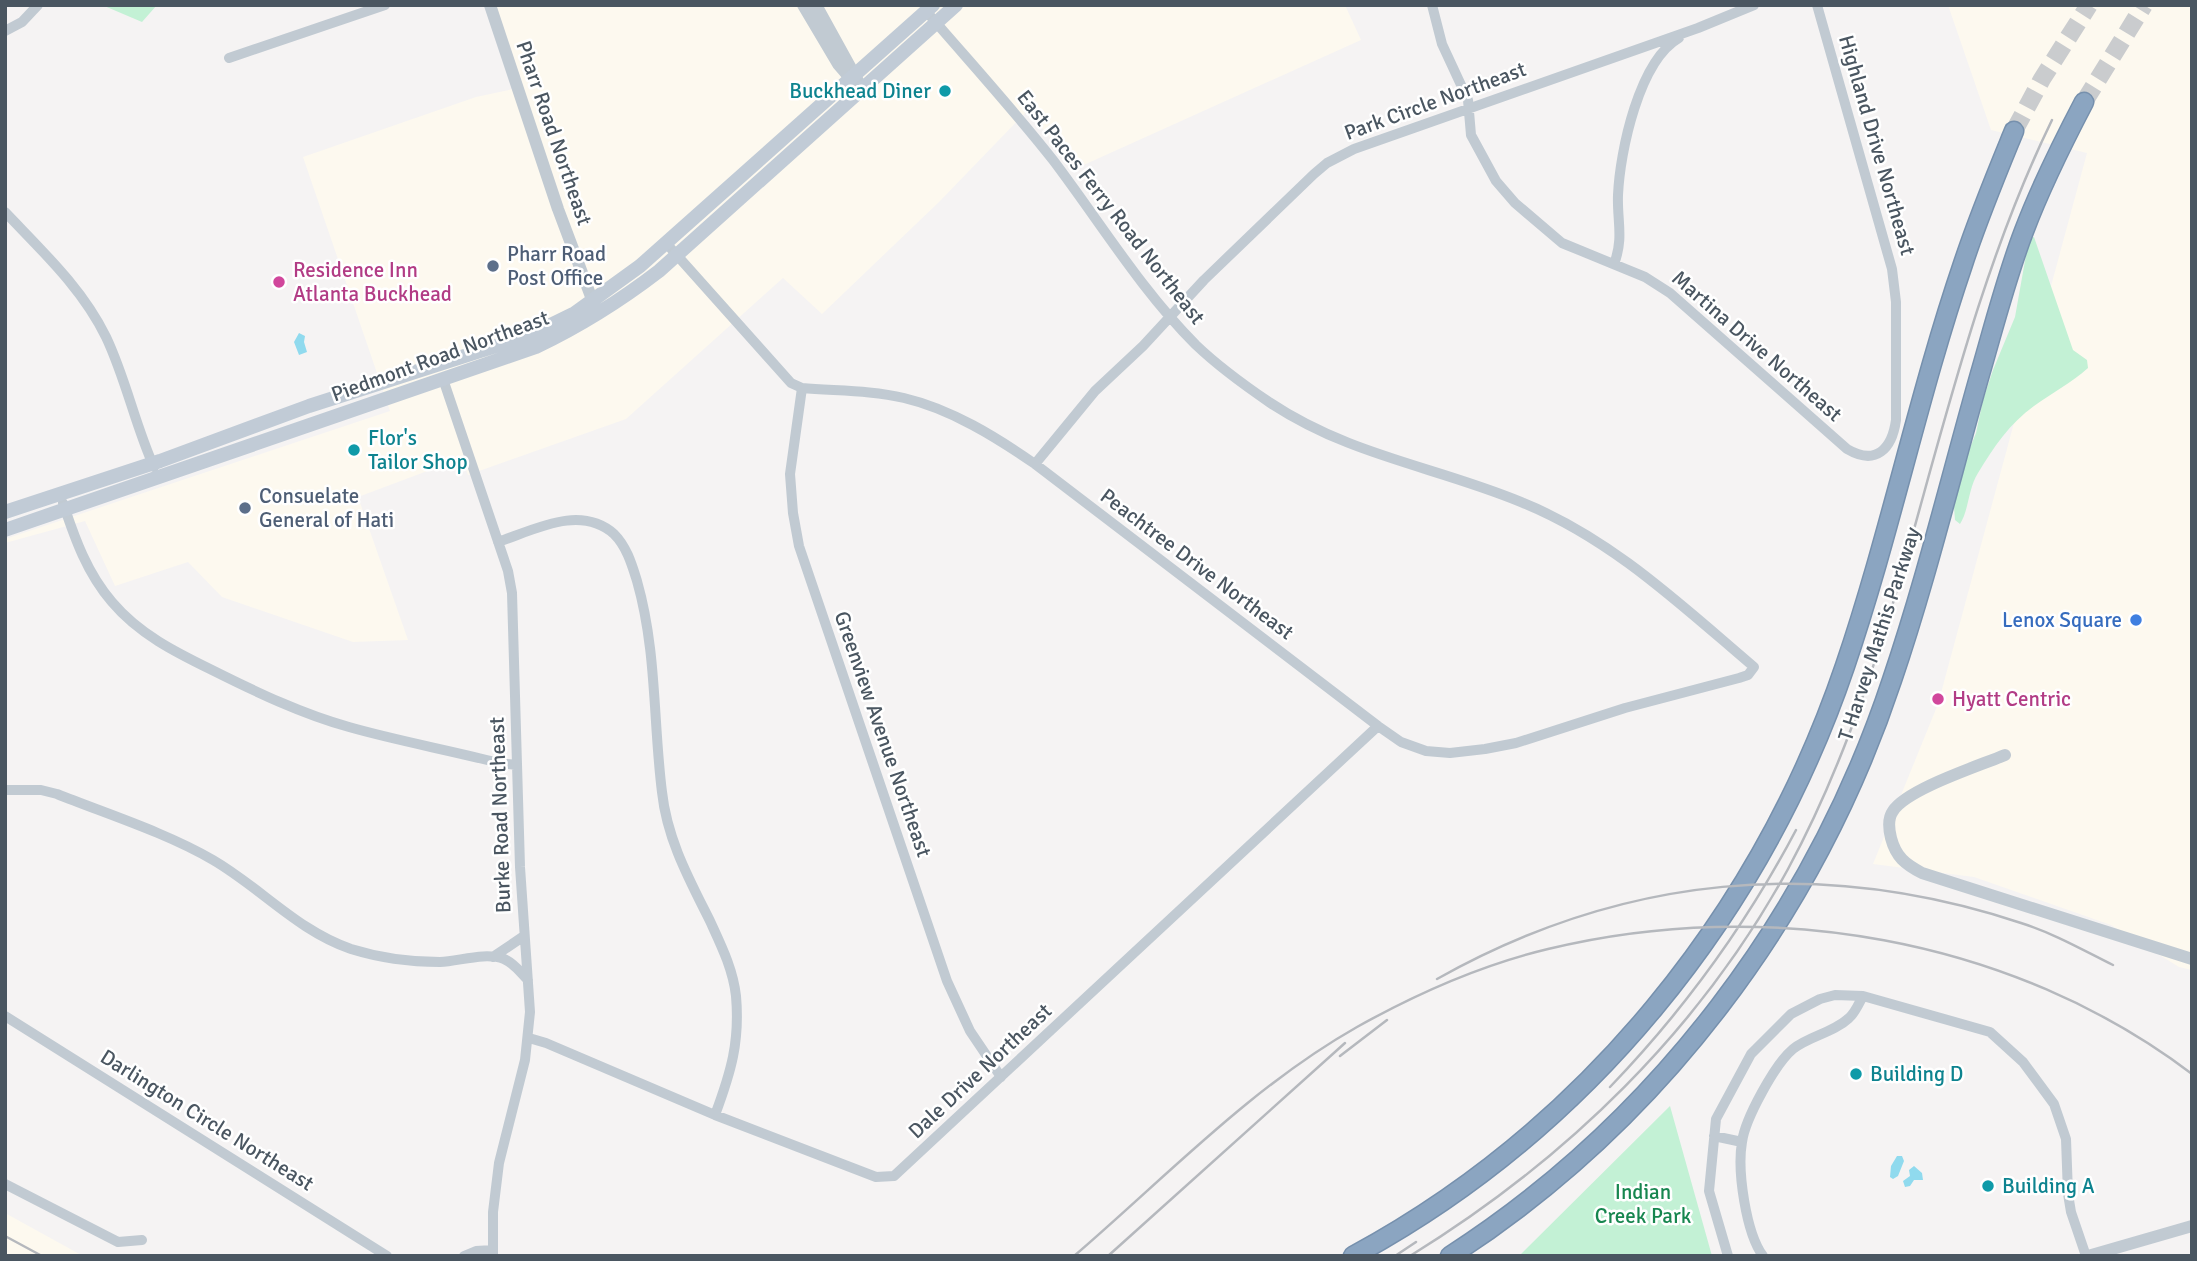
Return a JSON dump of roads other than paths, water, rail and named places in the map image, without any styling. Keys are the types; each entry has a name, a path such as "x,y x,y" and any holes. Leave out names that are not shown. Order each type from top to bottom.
{"highway":[{"name":"T Harvey Mathis Parkway","path":"1450,1256 1513,1212 1561,1173 1650,1088 1699,1033 1738,983 1804,880 1853,782 1880,715 1904,642 2008,276 2040,190 2084,102"},
{"name":"T Harvey Mathis Parkway","path":"1353,1256 1417,1218 1483,1172 1538,1128 1590,1079 1638,1028 1684,972 1761,855 1808,762 1838,686 1949,306 1980,215 2014,131"}],"main road":[{"name":"Piedmont Road Northeast","path":"5,530 160,479 536,347 584,323 594,307 625,278 856,81 936,23 956,5"},
{"name":"Piedmont Road Northeast","path":"5,512 152,464 309,406 530,335 636,288 677,255 930,8"}],"street":[{"path":"5,32 22,22 38,5"},
{"path":"229,58 385,5"},
{"name":"Pharr Road Northeast","path":"490,5 594,307"},
{"path":"803,5 838,64 856,81"},
{"path":"816,5 856,81"},
{"name":"Martina Drive Northeast","path":"1432,5 1442,44 1470,108 1471,135 1496,181 1515,203 1562,243 1645,276 1670,293 1847,449 1859,455 1874,456"},
{"name":"Park Circle Northeast","path":"1035,464 1096,391 1204,280 1326,163 1354,149 1698,28 1754,5"},
{"name":"Highland Drive Northeast","path":"1817,5 1892,269 1896,302 1896,420 1889,443 1874,456"},
{"name":"East Paces Ferry Road Northeast","path":"930,8 936,23 1050,157 1170,316 1227,372 1270,403 1312,428 1374,454 1519,501 1589,535 1640,571 1754,667"},
{"path":"1614,264 1621,241 1618,198 1620,167 1642,88 1663,50 1698,28"},
{"path":"5,212 66,277 93,314 115,358 152,464 160,479"},
{"path":"666,243 782,376 802,388"},
{"name":"Burke Road Northeast","path":"443,379 508,571 512,593 524,936 530,1012 529,1038 499,1163 493,1212 493,1253"},
{"name":"Peachtree Drive Northeast","path":"802,388 886,395 920,403 989,435 1035,464 1378,726 1401,742 1426,751 1450,753 1485,750 1516,743 1649,701 1739,678 1748,675 1754,667"},
{"name":"Greenview Avenue Northeast","path":"802,388 790,474 799,546 947,981 970,1031 1001,1077"},
{"path":"60,493 82,558 112,603 144,632 177,653 302,711 348,727 517,765"},
{"path":"498,542 561,521 583,520 599,524 613,534 624,547 631,562 651,645 666,821 678,855 725,953 736,992 736,1052 715,1115"},
{"name":"Dale Drive Northeast","path":"529,1038 715,1115 876,1177 887,1178 900,1172 1378,726"},
{"path":"2005,755 1915,793 1893,810 1890,832 1895,852 1904,863 1922,873 2192,959"},
{"path":"5,792 41,790 57,794 192,849 234,873 304,926 351,949 414,961 443,962 493,957 510,962 528,980"},
{"path":"493,957 524,936"},
{"path":"1728,1256 1709,1191 1716,1119 1751,1054 1791,1014 1820,999 1835,995 1863,996 1990,1032 2024,1062 2054,1104 2066,1139 2071,1212 2087,1256 2192,1226"},
{"path":"1763,1256 1757,1247 1742,1195 1742,1142 1757,1103 1792,1050 1851,1017 1863,996"},
{"name":"Darlington Circle Northeast","path":"5,1016 387,1256"},
{"path":"1714,1136 1742,1142"},
{"path":"5,1184 118,1242 142,1240"},
{"path":"464,1256 476,1251 493,1253"}],"water":[{"path":"299,333 305,336 307,352 299,355 294,342"},
{"path":"1897,1156 1902,1156 1904,1161 1898,1176 1893,1179 1890,1177 1891,1166"},
{"path":"1914,1166 1922,1173 1923,1180 1914,1180 1910,1186 1905,1187 1903,1181 1910,1176 1909,1170"}],"tunnel":[{"path":"2014,131 2042,79 2089,5"},
{"path":"2084,102 2144,5"}],"railway":[{"path":"1410,1256 1522,1178 1575,1134 1624,1087 1671,1037 1714,984 1753,928 1788,869 1821,803 1862,699 1896,593 1946,413 1983,294 2003,235 2052,120"},
{"path":"1610,1087 1663,1028 1712,965 1735,933 1796,830"},
{"path":"1437,979 1507,944 1578,917 1650,898 1723,887 1796,884 1871,889 1945,902 2033,927 2113,965"},
{"path":"1074,1256 1245,1105 1318,1051 1357,1027 1426,992 1498,963 1548,949 1631,934 1715,927 1800,929 1884,940 1966,960 2046,989 2122,1027 2192,1074"},
{"path":"1340,1056 1387,1020"},
{"path":"1108,1256 1345,1043"},
{"path":"5,1236 42,1256"},
{"path":"1395,1256 1416,1242"}],"place":[{"name":"Buckhead Diner","path":"945,91"},
{"name":"Pharr Road Post Office","path":"493,266"},
{"name":"Residence Inn Atlanta Buckhead","path":"279,282"},
{"name":"Flor's Tailor Shop","path":"354,450"},
{"name":"Consuelate General of Hati","path":"245,508"},
{"name":"Lenox Square","path":"2136,620"},
{"name":"Hyatt Centric","path":"1938,699"},
{"name":"Building D","path":"1856,1074"},
{"name":"Building A","path":"1988,1186"}],"park label":[{"name":"Indian Creek Park","path":"1643,1204"}]}
